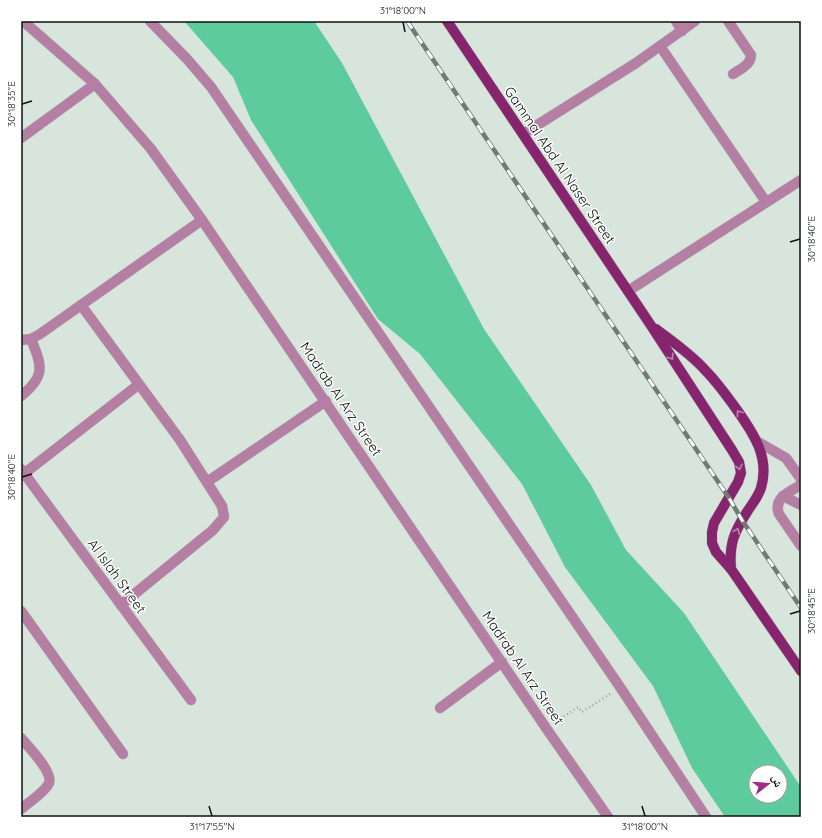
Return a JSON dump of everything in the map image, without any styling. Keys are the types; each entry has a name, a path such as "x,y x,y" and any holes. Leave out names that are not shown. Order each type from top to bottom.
{"main road":[{"name":"Gammal Abd Al Naser Street","path":"446,21 650,324 739,462 741,473 738,482 714,522 712,542 716,552 731,569 801,671"},
{"name":"Gammal Abd Al Naser Street","path":"650,324 681,348 705,370 722,389 758,442 762,458 763,475 755,500 742,520 733,540 730,553 731,569"}],"street":[{"name":"Madrab Al Arz Street","path":"22,21 95,84 151,149 202,220 326,401 608,817"},
{"path":"150,21 187,59 211,87 620,687 706,817"},
{"path":"676,21 682,31"},
{"path":"523,134 660,46 695,21"},
{"path":"728,21 751,56 751,59 747,65 733,74"},
{"path":"660,46 766,202"},
{"path":"21,138 95,84"},
{"path":"628,291 801,180"},
{"path":"21,396 39,378 40,369 37,356 26,340 81,305 202,220"},
{"path":"81,305 138,385 180,440 222,506 224,512 224,517 221,522 213,530 121,605"},
{"path":"22,473 138,385"},
{"path":"207,482 326,401"},
{"path":"758,442 786,458 801,479"},
{"name":"Al Islah Street","path":"22,473 191,700"},
{"path":"801,485 783,496 777,504 779,514 801,546"},
{"path":"783,496 801,505"},
{"path":"21,611 123,754"},
{"path":"440,708 502,662"},
{"path":"21,738 45,767 50,780 45,788 21,809"}],"path":[{"path":"562,718 578,707 582,712 620,687"}],"shaded area":[{"path":"184,21 314,21 342,63 484,329 591,485 626,550 684,613 786,764 748,764 748,804 788,804 788,768 801,787 801,817 725,817 692,768 653,686 565,567 522,484 420,354 378,319 251,120 233,77"}],"railway":[{"path":"407,21 729,498 801,608"}]}
